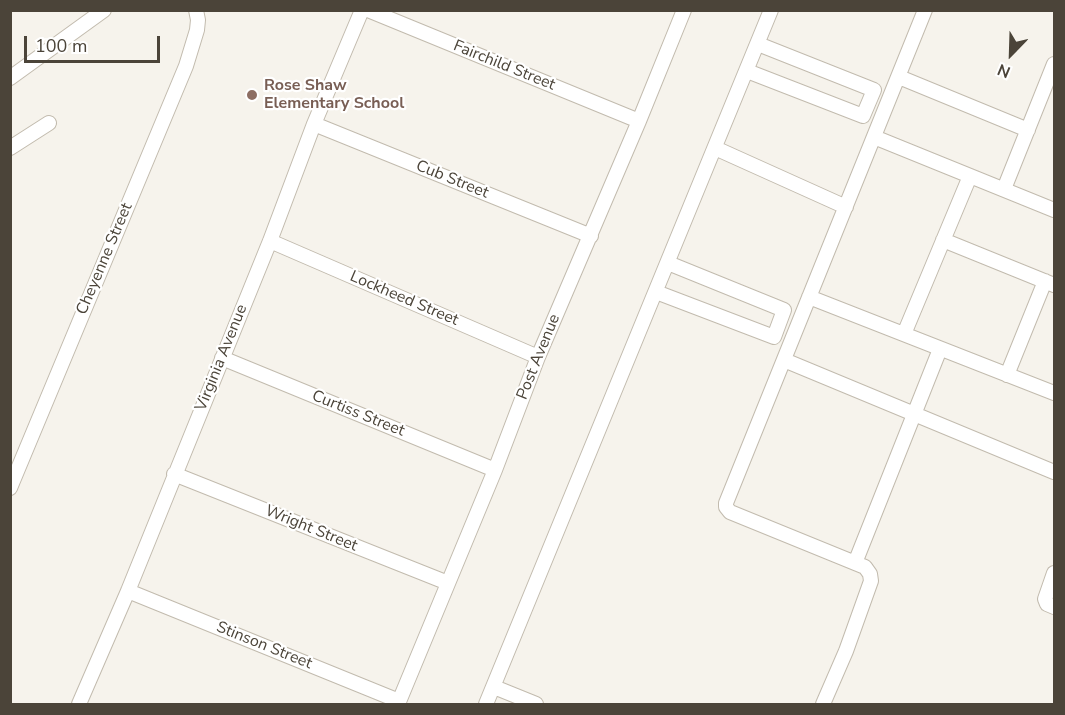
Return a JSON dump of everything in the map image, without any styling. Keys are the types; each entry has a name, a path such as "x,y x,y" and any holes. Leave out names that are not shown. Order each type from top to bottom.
{"street":[{"path":"10,78 104,10"},
{"name":"Cheyenne Street","path":"10,488 186,66 197,30 196,10"},
{"name":"Virginia Avenue","path":"79,705 128,591 270,241 314,124 362,10"},
{"name":"Fairchild Street","path":"368,10 639,121"},
{"name":"Post Avenue","path":"398,703 495,470 538,357 591,236 684,10"},
{"path":"486,705 771,10"},
{"path":"823,705 846,651 871,581 870,574 865,567 730,512 726,503 925,10"},
{"path":"747,71 862,116 874,90 758,44"},
{"path":"1004,189 1054,64"},
{"path":"899,77 1028,130"},
{"path":"10,148 49,123"},
{"name":"Cub Street","path":"314,124 591,236"},
{"path":"874,137 1054,210"},
{"path":"715,148 846,207"},
{"path":"904,334 970,176"},
{"path":"944,240 1050,283 1007,375"},
{"name":"Lockheed Street","path":"270,241 538,357"},
{"path":"656,291 774,337 784,310 668,263"},
{"path":"809,297 1054,393"},
{"path":"855,563 940,349"},
{"name":"Curtiss Street","path":"222,358 495,470"},
{"path":"784,360 1054,471"},
{"name":"Wright Street","path":"174,474 448,584"},
{"path":"1054,573 1045,599 1047,604 1054,607"},
{"name":"Stinson Street","path":"128,591 398,703"},
{"path":"494,687 536,705"}],"place":[{"name":"Rose Shaw Elementary School","path":"252,95"}]}
